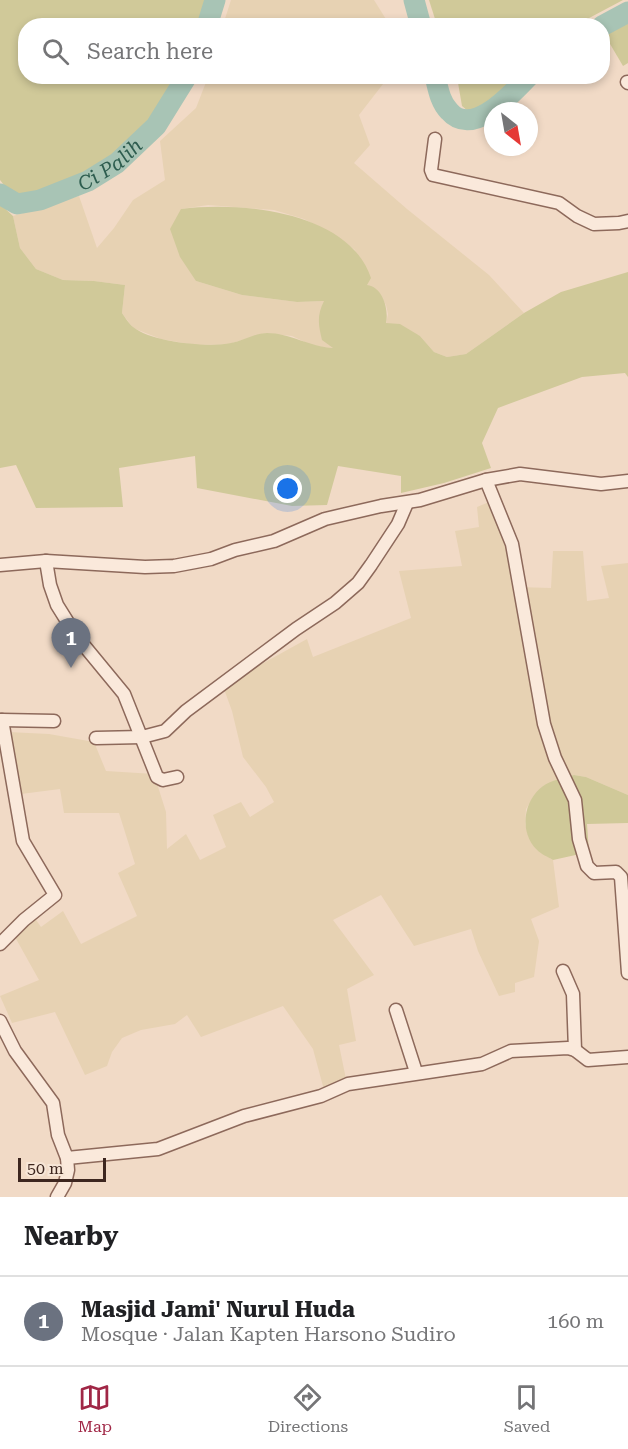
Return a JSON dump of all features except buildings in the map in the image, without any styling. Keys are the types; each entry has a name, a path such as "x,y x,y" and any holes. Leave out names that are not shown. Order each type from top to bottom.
{"street":[{"path":"435,139 431,170 433,175 559,203 577,216 594,224 628,221"},
{"path":"0,565 46,561 145,567 174,566 211,559 235,550 274,541 325,519 363,509 407,503 486,480 520,474 601,484 628,481"},
{"path":"486,480 512,544 544,724 555,758 575,800 579,838 587,866 594,873 616,872 621,877 628,969"},
{"path":"96,738 142,737 165,731 186,711 296,629 335,603 358,583 398,524 407,503"},
{"path":"46,561 50,585 57,605 77,637 124,694 157,777 163,780 177,777"},
{"path":"0,944 24,920 55,895 23,841 1,720 54,721"},
{"path":"563,971 573,994 574,1050"},
{"path":"396,1010 416,1072"},
{"path":"0,1021 15,1051 53,1103 58,1135 67,1158 65,1183 57,1197"},
{"path":"67,1158 158,1149 244,1116 321,1096 348,1084 416,1072 482,1064 512,1051 568,1048 588,1060 628,1057"}],"shaded area":[{"path":"0,0 208,0 202,18 18,18 18,84 175,84 148,125 125,148 100,167 39,193 17,193 0,180"},
{"path":"231,0 374,0 385,18 225,18"},
{"path":"429,0 623,0 589,18 435,18"},
{"path":"628,20 628,63 623,66 610,44 610,29"},
{"path":"205,84 383,84 359,115 370,145 354,163 489,275 524,313 466,354 447,357 434,352 420,336 386,324 388,314 386,305 379,293 366,285 355,250 335,235 304,219 274,210 208,205 181,209 196,281 242,295 297,302 325,301 334,349 311,345 292,336 265,333 229,344 195,345 161,339 133,328 122,313 125,285 63,280 36,269 20,248 13,216 79,196 97,248 133,200 165,180 160,141 196,108"},
{"path":"458,84 510,84 490,102 484,102 484,105 469,112 462,106"},
{"path":"0,204 13,216 20,248 36,269 63,280 125,285 122,313 133,327 153,337 195,344 231,343 267,333 284,335 333,348 322,340 319,315 324,301 297,302 242,295 196,281 180,257 170,229 181,209 232,207 261,210 290,215 317,225 340,238 359,255 371,278 367,285 377,290 384,300 387,312 386,323 400,324 420,336 434,352 447,357 466,354 524,313 561,292 628,272 628,377 625,373 582,377 498,408 482,443 491,468 444,483 401,493 401,476 338,466 327,505 292,506 197,488 195,456 119,468 123,507 36,508 16,465 0,468"},
{"path":"489,502 505,544 511,548 517,587 551,588 553,551 583,551 587,601 609,598 601,566 628,563 628,795 586,777 574,775 543,786 526,809 525,824 529,838 537,850 553,860 559,907 531,919 539,941 534,977 515,983 515,992 499,996 478,951 471,929 414,946 381,895 333,920 374,975 347,989 356,1041 339,1045 346,1079 324,1090 313,1049 283,1006 201,1037 187,1015 175,1024 141,1030 122,1038 112,1052 107,1066 85,1075 55,1012 12,1023 0,996 39,980 15,937 34,917 41,927 63,911 81,944 137,916 118,873 135,864 119,813 64,813 60,789 21,794 8,732 49,734 94,742 106,771 154,774 166,812 167,849 186,834 200,860 226,847 213,815 241,802 250,817 274,802 266,787 243,757 224,689 249,671 307,639 313,657 411,618 399,571 462,566 455,531 479,527 477,507"},
{"path":"574,775 586,777 628,795 628,823 587,824 589,852 553,860 531,843 526,826 528,808 536,792 543,786"}],"waterway":[{"name":"Ci Palih","path":"209,18 215,0"},
{"name":"Ci Palih","path":"414,0 419,18"},
{"name":"Ci Palih","path":"610,22 628,12"},
{"name":"Ci Palih","path":"0,194 17,204 40,200 88,181 117,163 156,126 182,84"},
{"name":"Ci Palih","path":"437,84 443,103 449,111 459,118 469,120 492,110 521,84"}],"place":[{"name":"Masjid Jami' Nurul Huda","path":"71,668"}]}
